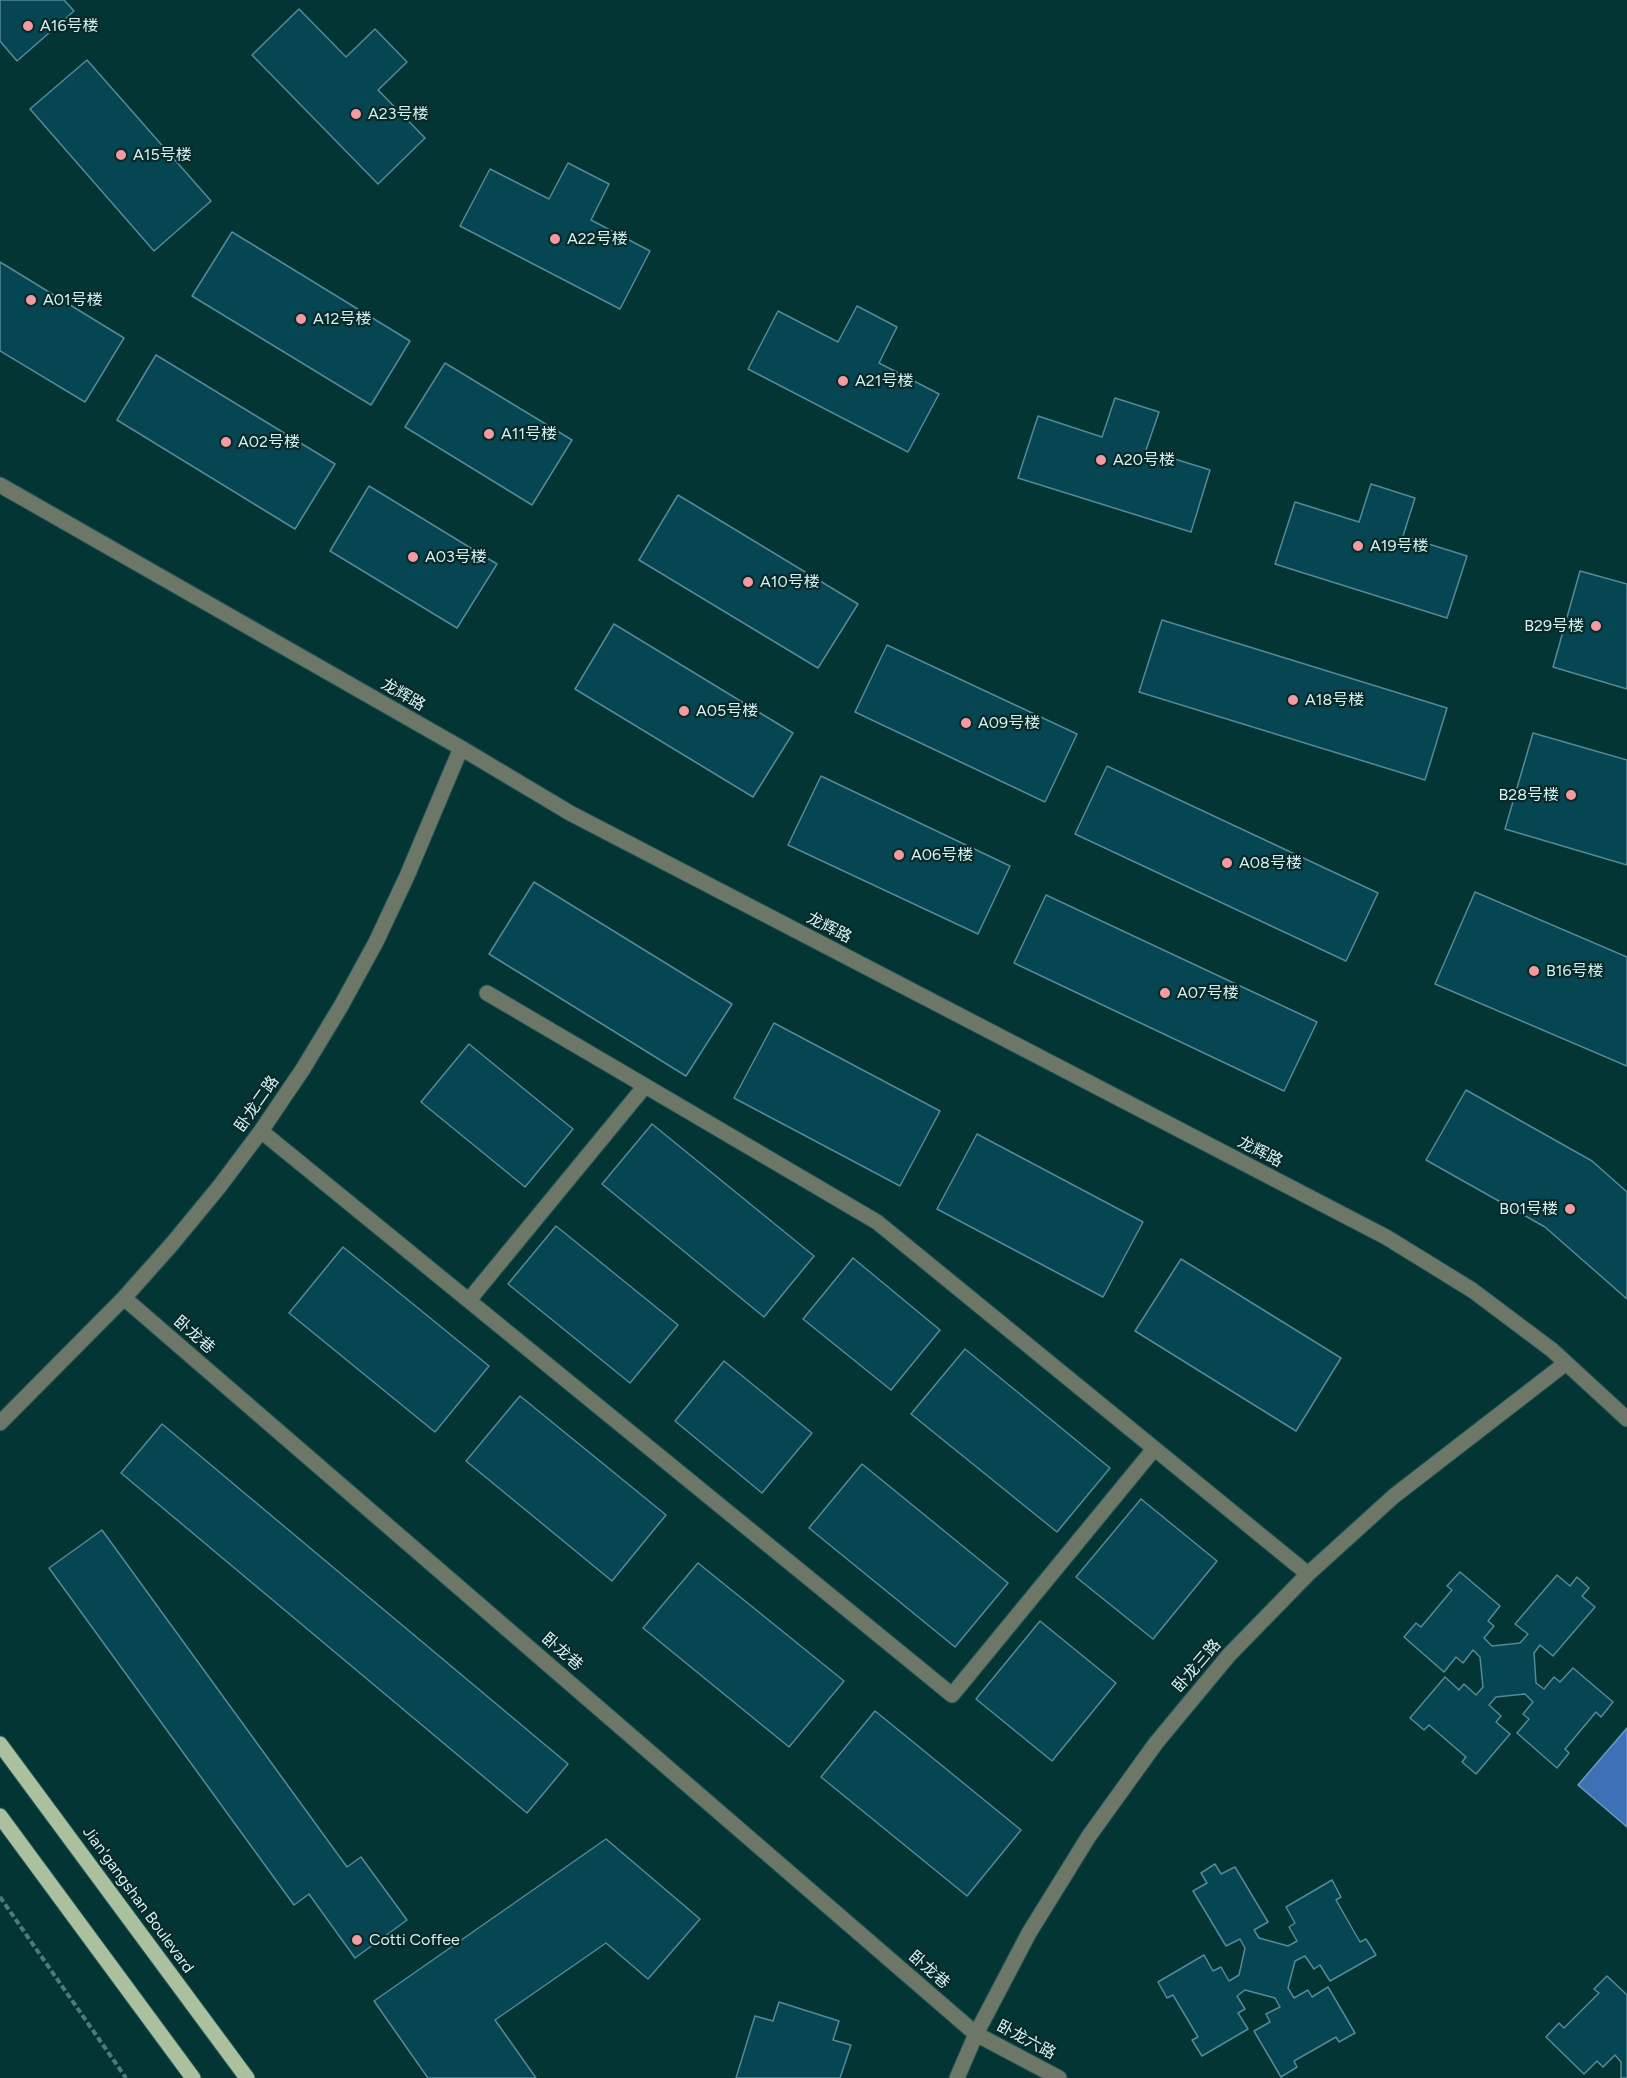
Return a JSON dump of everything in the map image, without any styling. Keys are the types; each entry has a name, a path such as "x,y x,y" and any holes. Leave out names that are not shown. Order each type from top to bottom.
{"main road":[{"name":"Jian'gangshan Boulevard","path":"0,1744 247,2078"},
{"path":"0,1816 194,2078"}],"street":[{"name":"龙辉路","path":"0,486 461,748 570,813 1386,1237 1472,1290 1566,1363 1627,1419"},
{"name":"卧龙二路","path":"0,1423 124,1298 186,1227 261,1131 319,1042 376,942 407,876 461,748"},
{"path":"487,993 877,1222 1308,1574"},
{"path":"469,1300 645,1086"},
{"path":"261,1131 952,1695 1154,1449"},
{"name":"卧龙巷","path":"124,1298 976,2034"},
{"name":"卧龙三路","path":"957,2078 976,2034 1029,1934 1102,1817 1156,1743 1229,1655 1308,1574 1394,1496 1566,1363"},
{"name":"卧龙六路","path":"976,2034 1059,2078"}],"path":[{"path":"0,1897 126,2078"}],"water":[{"path":"1627,1728 1627,1827 1578,1785"}],"building":[{"name":"A16号楼","path":"0,0 64,0 74,11 17,61 0,41"},
{"name":"A23号楼","path":"299,9 346,57 375,29 407,62 378,90 425,138 378,184 252,55"},
{"name":"A15号楼","path":"87,60 211,201 154,251 30,109"},
{"name":"A22号楼","path":"568,163 609,184 591,220 650,251 620,309 460,226 490,169 549,199"},
{"name":"A12号楼","path":"232,232 410,341 371,405 192,296"},
{"name":"A01号楼","path":"0,262 124,338 85,402 0,351"},
{"name":"A21号楼","path":"857,306 897,327 879,363 939,394 908,452 748,369 778,311 838,342"},
{"name":"A02号楼","path":"156,355 335,464 295,529 117,420"},
{"name":"A11号楼","path":"445,363 572,440 532,505 405,427"},
{"name":"A20号楼","path":"1115,398 1159,412 1146,450 1210,470 1191,532 1018,478 1038,416 1102,437"},
{"name":"A19号楼","path":"1371,484 1415,498 1403,536 1467,556 1447,618 1275,564 1295,502 1359,522"},
{"name":"A03号楼","path":"369,486 497,564 457,628 330,551"},
{"name":"A10号楼","path":"678,495 858,604 818,668 639,560"},
{"name":"B29号楼","path":"1580,571 1627,584 1627,689 1553,667"},
{"name":"A18号楼","path":"1162,620 1447,708 1425,780 1139,692"},
{"name":"A05号楼","path":"614,624 793,733 753,797 575,689"},
{"name":"A09号楼","path":"887,645 1077,734 1045,802 855,712"},
{"name":"B28号楼","path":"1533,733 1627,760 1627,865 1505,829"},
{"name":"A08号楼","path":"1107,766 1378,893 1346,961 1075,834"},
{"name":"A06号楼","path":"821,776 1010,866 978,934 788,845"},
{"path":"534,882 732,1004 686,1076 489,954"},
{"name":"B16号楼","path":"1475,892 1627,957 1627,1066 1435,984"},
{"name":"A07号楼","path":"1046,895 1317,1022 1284,1091 1014,963"},
{"path":"774,1023 940,1111 900,1186 734,1098"},
{"path":"469,1044 573,1129 525,1187 421,1102"},
{"name":"B01号楼","path":"1466,1090 1592,1161 1627,1192 1627,1299 1545,1227 1426,1160"},
{"path":"652,1124 814,1256 764,1317 602,1184"},
{"path":"977,1134 1143,1222 1103,1297 937,1209"},
{"path":"556,1226 678,1325 630,1383 508,1284"},
{"path":"343,1247 489,1366 435,1432 289,1313"},
{"path":"853,1258 940,1330 891,1390 803,1319"},
{"path":"1181,1259 1341,1358 1296,1431 1135,1331"},
{"path":"965,1349 1110,1468 1057,1532 911,1414"},
{"path":"724,1361 812,1433 762,1493 675,1421"},
{"path":"520,1396 666,1515 612,1581 466,1461"},
{"path":"162,1424 568,1764 527,1813 121,1473"},
{"path":"862,1464 1008,1583 955,1647 809,1528"},
{"path":"1141,1499 1217,1561 1153,1639 1076,1577"},
{"path":"102,1530 347,1867 361,1857 407,1920 355,1958 309,1894 294,1905 49,1568"},
{"path":"698,1563 844,1681 789,1747 643,1628"},
{"path":"1460,1572 1500,1606 1488,1621 1494,1626 1484,1638 1492,1646 1520,1643 1528,1634 1515,1624 1557,1575 1570,1586 1577,1577 1589,1588 1582,1596 1595,1607 1553,1656 1540,1645 1534,1653 1536,1683 1544,1689 1554,1677 1560,1682 1573,1668 1613,1702 1601,1717 1596,1712 1565,1749 1569,1753 1557,1768 1517,1733 1529,1719 1523,1714 1533,1702 1525,1694 1496,1697 1489,1705 1501,1716 1496,1722 1510,1734 1476,1774 1462,1762 1466,1757 1429,1725 1424,1730 1410,1718 1445,1677 1459,1690 1464,1684 1476,1695 1483,1687 1480,1657 1473,1650 1463,1663 1456,1657 1444,1672 1404,1637 1416,1623 1421,1627 1452,1590 1447,1586"},
{"path":"1040,1621 1116,1683 1052,1761 976,1699"},
{"path":"875,1711 1021,1830 967,1896 821,1777"},
{"path":"606,1839 700,1919 648,1979 606,1943 495,2020 536,2078 428,2078 374,2001"},
{"path":"1215,1864 1221,1874 1235,1867 1268,1922 1254,1930 1259,1938 1288,1946 1297,1941 1289,1927 1295,1923 1286,1907 1332,1880 1341,1897 1336,1900 1360,1942 1366,1939 1376,1955 1330,1981 1320,1965 1314,1969 1305,1956 1295,1961 1288,1988 1294,1998 1308,1990 1312,1997 1328,1987 1355,2033 1339,2042 1336,2037 1294,2061 1297,2067 1281,2077 1254,2031 1270,2022 1266,2014 1280,2007 1275,1998 1245,1990 1237,1996 1245,2009 1238,2013 1248,2029 1202,2056 1192,2040 1198,2037 1173,1995 1167,1998 1158,1982 1204,1955 1213,1971 1221,1967 1229,1981 1239,1975 1245,1948 1240,1939 1226,1946 1193,1891 1207,1883 1201,1873"},
{"path":"1607,1976 1627,1995 1627,2078 1621,2078 1621,2062 1615,2055 1603,2067 1597,2061 1584,2074 1546,2037 1559,2023 1564,2028 1599,1993 1594,1989"},
{"path":"779,2002 839,2021 833,2040 851,2045 840,2078 736,2078 755,2016 773,2021"}],"place":[{"name":"A16号楼","path":"28,26"},
{"name":"A23号楼","path":"356,114"},
{"name":"A15号楼","path":"121,155"},
{"name":"A22号楼","path":"555,239"},
{"name":"A01号楼","path":"31,300"},
{"name":"A12号楼","path":"301,319"},
{"name":"A21号楼","path":"843,381"},
{"name":"A11号楼","path":"489,434"},
{"name":"A02号楼","path":"226,442"},
{"name":"A20号楼","path":"1101,460"},
{"name":"A19号楼","path":"1358,546"},
{"name":"A03号楼","path":"413,557"},
{"name":"A10号楼","path":"748,582"},
{"name":"B29号楼","path":"1596,626"},
{"name":"A18号楼","path":"1293,700"},
{"name":"A05号楼","path":"684,711"},
{"name":"A09号楼","path":"966,723"},
{"name":"B28号楼","path":"1571,795"},
{"name":"A06号楼","path":"899,855"},
{"name":"A08号楼","path":"1227,863"},
{"name":"B16号楼","path":"1534,971"},
{"name":"A07号楼","path":"1165,993"},
{"name":"B01号楼","path":"1570,1209"},
{"name":"Cotti Coffee","path":"357,1940"}]}
